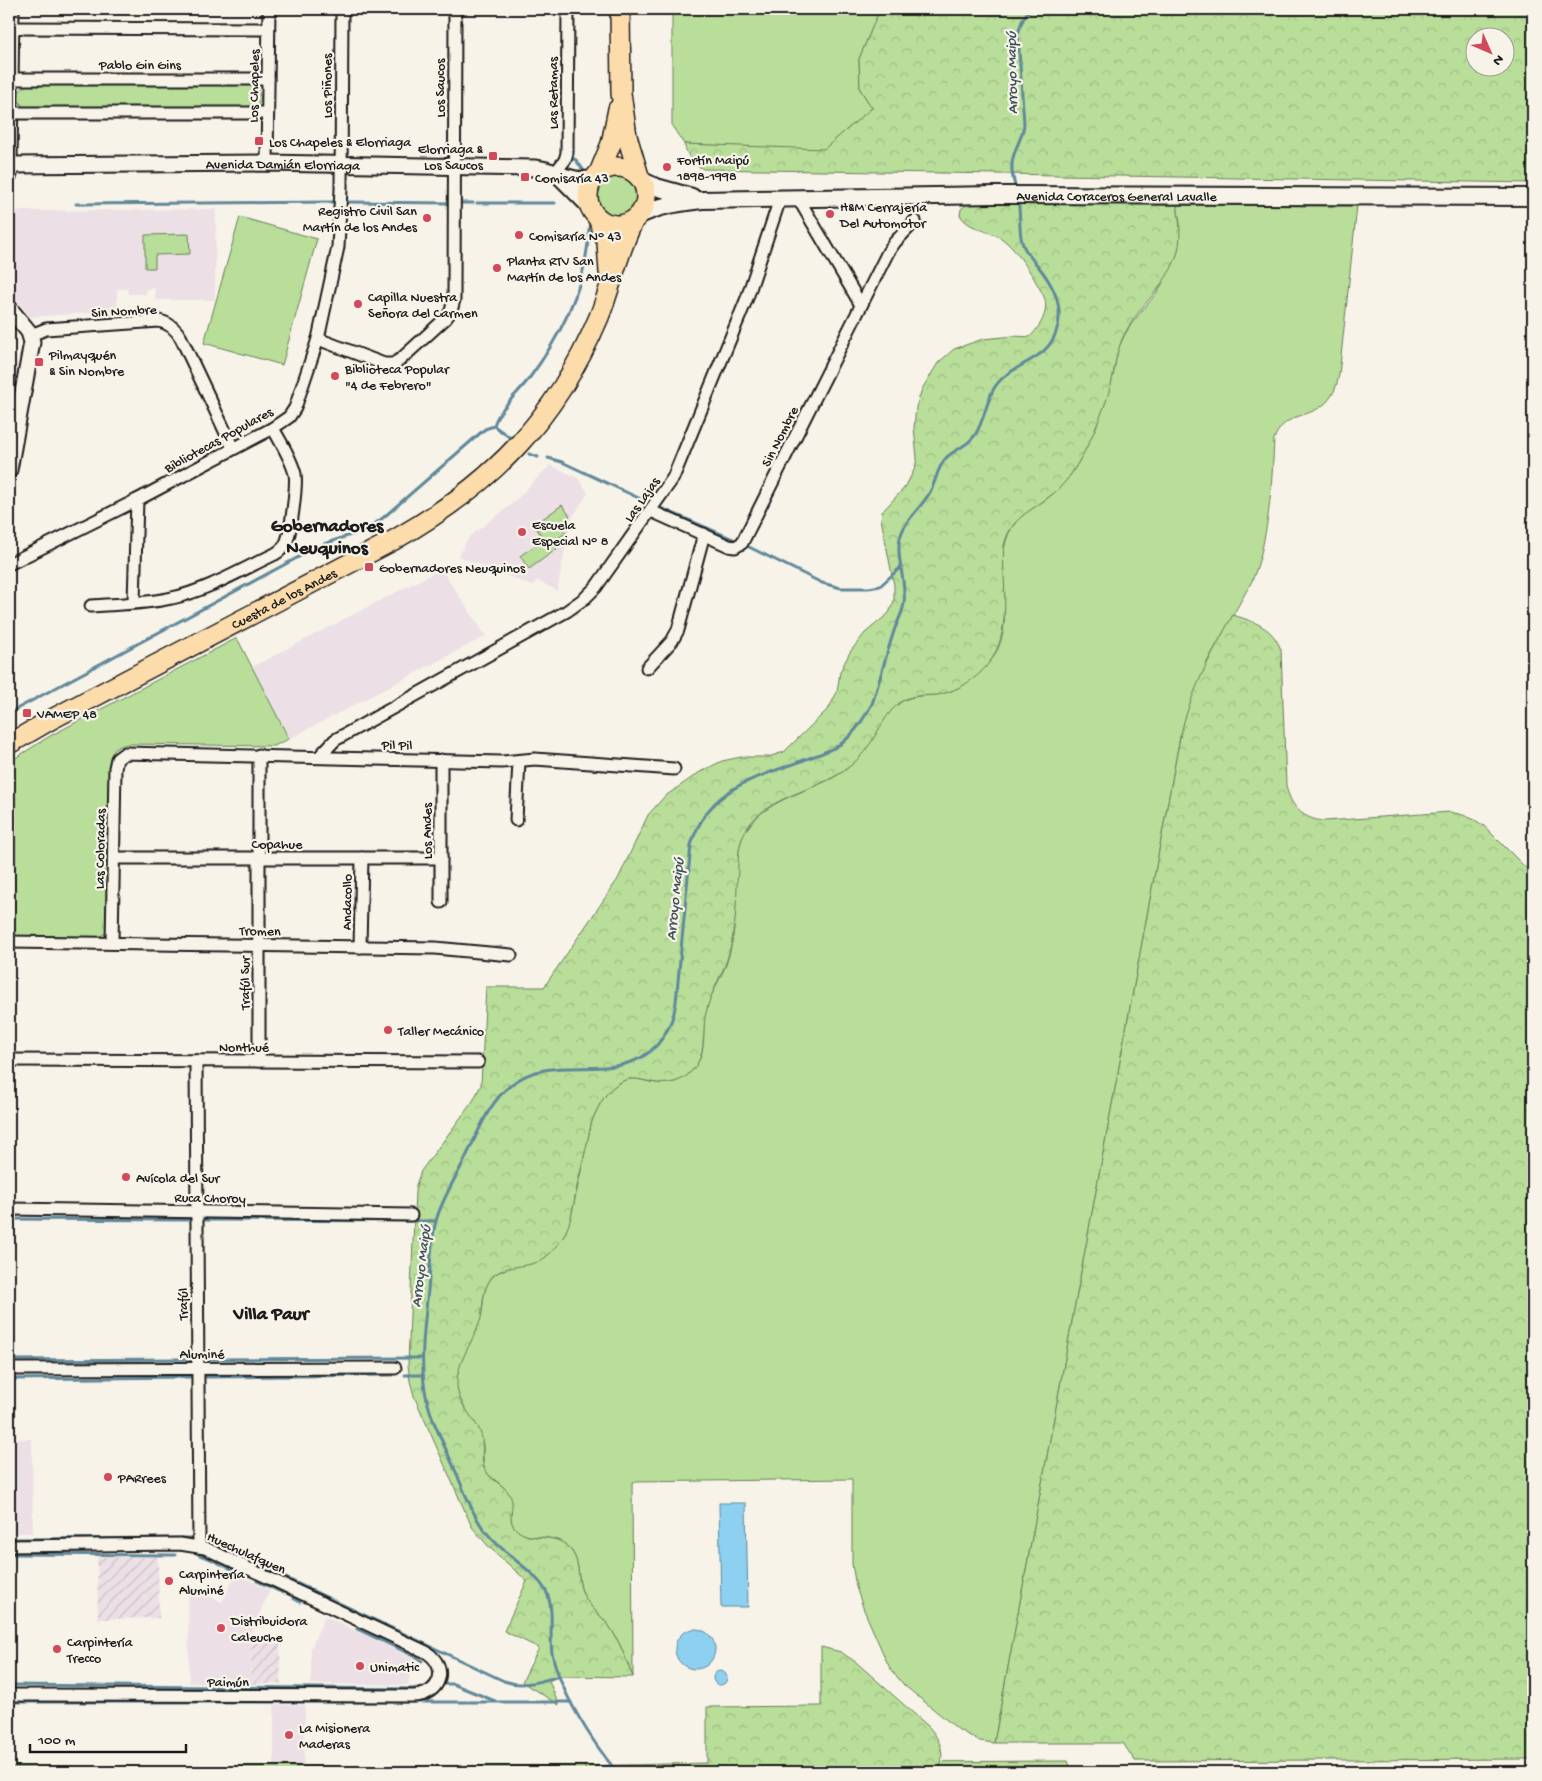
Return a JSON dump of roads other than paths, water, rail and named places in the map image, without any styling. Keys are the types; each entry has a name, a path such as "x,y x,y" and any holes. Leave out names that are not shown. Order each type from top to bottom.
{"main road":[{"path":"620,9 621,93 627,136 645,187 647,199 645,206 636,218 628,223 615,225 609,224 594,213 588,196 591,183 611,144 621,93"},
{"path":"596,176 610,167 622,167 629,168 641,178"},
{"name":"Avenida Coraceros General Lavalle","path":"641,178 656,187 702,200"},
{"name":"Avenida Coraceros General Lavalle","path":"636,218 659,206 702,200 780,198 1005,195 1533,196"},
{"name":"Cuesta de los Andes","path":"594,213 607,243 609,262 608,292"},
{"name":"Cuesta de los Andes","path":"9,744 52,719 364,556 421,524 465,494 509,456 533,430 550,406 582,354 608,292 623,243 636,218"}],"street":[{"path":"10,170 13,9"},
{"name":"Los Chapeles","path":"267,163 269,9"},
{"name":"Los Piñones","path":"341,164 342,9"},
{"name":"Los Saucos","path":"318,339 388,365 401,359 452,311 454,300 455,9"},
{"name":"Las Retamas","path":"555,173 565,160 567,152 568,9"},
{"path":"13,28 268,29"},
{"name":"Pablo Gin Gins","path":"13,79 268,79"},
{"path":"12,114 267,113"},
{"name":"Avenida Damián Elorriaga","path":"10,170 267,163 535,168 546,169 575,180 596,176"},
{"name":"Bibliotecas Populares","path":"9,564 137,500 274,428 292,413 318,339 334,273 340,234 341,164"},
{"path":"555,173 566,182 594,213"},
{"name":"Las Lajas","path":"319,757 335,740 580,602 592,592 669,486 747,298 780,198"},
{"path":"798,198 861,305"},
{"name":"Sin Nombre","path":"651,511 732,547 742,542 891,247 915,221"},
{"path":"9,308 31,335 32,346 9,470"},
{"name":"Sin Nombre","path":"31,335 46,329 159,321 168,324 182,338 233,448"},
{"path":"91,606 171,599 191,593 284,548 288,539 296,478 274,428"},
{"path":"134,602 137,500"},
{"path":"647,668 672,641 678,630 704,534"},
{"name":"Pil Pil","path":"119,756 128,752 441,760 519,761 536,759 674,769"},
{"name":"Trafúl Sur","path":"259,755 259,1061"},
{"name":"Las Coloradas","path":"112,943 115,768 119,756"},
{"name":"Los Andes","path":"441,760 441,902"},
{"path":"516,820 519,761"},
{"name":"Copahue","path":"114,858 441,858"},
{"name":"Andacollo","path":"360,947 362,858"},
{"name":"Tromen","path":"9,942 445,948 511,955"},
{"name":"Nonthué","path":"9,1060 478,1062"},
{"name":"Trafúl","path":"196,1061 199,1547"},
{"name":"Ruca Choroy","path":"9,1209 411,1215"},
{"name":"Aluminé","path":"9,1369 395,1368"},
{"name":"Huechulafquen","path":"9,1546 180,1544 199,1547 215,1552 426,1652 438,1663 439,1679"},
{"name":"Paimún","path":"9,1695 414,1696 424,1695 429,1692 439,1679"}],"water":[{"path":"719,1503 746,1503 748,1607 721,1607"},
{"path":"691,1629 699,1629 706,1632 712,1638 715,1649 712,1660 706,1666 699,1669 691,1669 684,1666 678,1660 675,1653 675,1645 678,1638 684,1632"},
{"path":"720,1671 725,1673 727,1678 725,1683 720,1685 715,1683 713,1678 715,1673"}],"waterway":[{"name":"Arroyo Maipú","path":"1016,189 1012,174 1012,162 1024,124 1018,35 1022,20 1031,9"},
{"path":"569,157 576,160 584,171"},
{"name":"Arroyo Maipú","path":"617,1772 597,1746 578,1716 562,1684 552,1653 551,1613 546,1591 534,1575 495,1542 480,1524 436,1428 423,1376 425,1321 434,1228 445,1197 484,1119 496,1100 511,1085 528,1075 546,1070 605,1067 624,1064 641,1058 657,1045 664,1035 672,1020 676,1002 691,845 699,825 709,810 721,798 751,780 838,746 855,730 872,704 903,607 904,585 899,557 902,532 930,492 946,458 969,442 975,435 981,424 988,401 1000,380 1047,348 1054,338 1058,325 1059,309 1055,294 1047,279 1023,245 1018,200"},
{"path":"76,204 334,202"},
{"path":"347,202 449,203"},
{"path":"459,203 473,203"},
{"path":"477,203 555,203"},
{"path":"494,426 503,408 528,380 561,328 578,290 587,250 589,229"},
{"path":"368,529 485,429 494,426 512,439"},
{"path":"529,454 538,457"},
{"path":"548,458 562,462 645,501"},
{"path":"663,509 735,540"},
{"path":"9,713 308,552 324,544 362,531"},
{"path":"747,546 822,583 841,588 880,586 901,567"},
{"path":"9,1219 191,1220"},
{"path":"203,1220 436,1221"},
{"path":"205,1359 422,1358"},
{"path":"9,1360 191,1359"},
{"path":"206,1377 393,1375"},
{"path":"405,1375 423,1375"},
{"path":"9,1379 190,1377"},
{"path":"9,1539 192,1538"},
{"path":"205,1540 504,1681 525,1684 559,1676"},
{"path":"9,1554 175,1555"},
{"path":"199,1555 244,1575"},
{"path":"257,1581 283,1593"},
{"path":"293,1598 300,1602"},
{"path":"357,1629 422,1661"},
{"path":"441,1684 453,1684 495,1701"},
{"path":"9,1685 412,1689 423,1687"},
{"path":"9,1702 571,1702"}],"place":[{"name":"Los Chapeles & Elorriaga","path":"259,141"},
{"name":"Elorriaga & Los Saucos","path":"493,156"},
{"name":"Fortín Maipú 1898-1998","path":"667,167"},
{"name":"Comisaría 43","path":"525,177"},
{"name":"H&M Cerrajería Del Automotor","path":"830,214"},
{"name":"Registro Civil San Martín de los Andes","path":"427,218"},
{"name":"Comisaría N° 43","path":"519,235"},
{"name":"Planta RTV San Martín de los Andes","path":"497,268"},
{"name":"Capilla Nuestra Señora del Carmen","path":"358,304"},
{"name":"Pilmayquén & Sin Nombre","path":"39,362"},
{"name":"Biblioteca Popular \"4 de Febrero\"","path":"335,376"},
{"name":"Escuela Especial N° 8","path":"522,532"},
{"name":"Gobernadores Neuquinos","path":"369,567"},
{"name":"VAMEP 48","path":"27,713"},
{"name":"Taller Mecánico","path":"388,1030"},
{"name":"Avícola del Sur","path":"126,1177"},
{"name":"PARrees","path":"108,1477"},
{"name":"Carpintería Aluminé","path":"169,1581"},
{"name":"Distribuidora Caleuche","path":"221,1628"},
{"name":"Carpintería Trecco","path":"57,1649"},
{"name":"Unimatic","path":"360,1666"},
{"name":"La Misionera Maderas","path":"289,1735"}],"district":[{"name":"Gobernadores Neuquinos","path":"327,535"},
{"name":"Villa Paur","path":"271,1312"}]}
